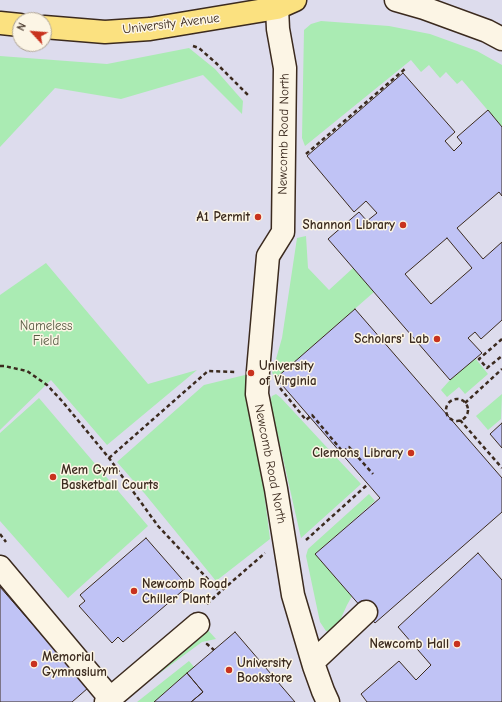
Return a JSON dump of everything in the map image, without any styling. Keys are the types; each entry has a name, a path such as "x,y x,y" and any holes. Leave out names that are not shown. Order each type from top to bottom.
{"main road":[{"name":"University Avenue","path":"52,28 105,32 150,29 286,4"},
{"path":"0,23 12,24"}],"street":[{"path":"396,0 497,33"},
{"name":"Newcomb Road North","path":"286,4 278,30 285,68 283,232 268,256 257,394 276,489 293,595 313,662 328,702"},
{"path":"0,568 108,700 198,624"},
{"path":"313,662 366,612"}],"path":[{"path":"193,46 199,48 216,62 249,96"},
{"path":"301,150 306,154 406,68"},
{"path":"502,339 479,360 487,368 502,356"},
{"path":"0,366 27,371 47,385 62,400 109,458 158,526 220,592 266,552"},
{"path":"465,403 502,369"},
{"path":"109,458 208,371 233,372"},
{"path":"277,384 306,420 312,415 343,452 349,447 373,474"},
{"path":"458,399 465,403 468,411 464,418 456,421 452,420 447,413 447,405 458,399"},
{"path":"460,420 502,468"},
{"path":"302,544 368,484"},
{"path":"0,534 6,542"}],"shaded area":[{"name":"University of Virginia","path":"0,0 502,0 502,702 0,702"}],"green space":[{"path":"321,21 389,26 430,34 477,51 502,65 502,127 462,80 457,84 446,72 440,78 429,65 421,72 411,60 305,146 302,138 304,30 311,24"},
{"path":"189,48 215,69 243,101 242,114 203,75 121,99 55,88 0,147 0,56 107,64"},
{"path":"306,236 308,268 329,290 353,268 374,292 276,378 272,373 282,338 297,238"},
{"name":"Nameless Field","path":"46,263 148,384 197,370 107,445 51,380 0,430 0,295"},
{"path":"475,358 488,374 465,394 459,387 447,397 441,390"},
{"path":"249,374 270,539 216,581 117,462 204,385"},
{"path":"276,394 361,484 301,538 270,401 272,396"},
{"path":"502,394 501,419 488,430 476,416"},
{"name":"Mem Gym Basketball Courts","path":"39,398 148,526 68,598 0,521 0,433"},
{"path":"369,494 375,501 315,554 352,596 337,627 331,633 326,631 320,622 306,556 308,549"},
{"path":"206,628 216,639 202,642 134,692"},
{"path":"189,661 194,667 154,702 137,702"}],"building":[{"name":"Shannon Library","path":"403,73 455,132 445,141 454,151 462,143 457,137 488,110 502,127 502,196 499,192 457,228 483,259 502,242 502,320 481,339 475,332 468,338 482,353 450,380 328,239 359,212 367,221 377,213 366,201 354,212 307,156","holes":["447,238 472,268 431,304 405,274"]},
{"name":"Clemons Library","path":"355,309 502,478 502,512 375,623 315,554 380,498 276,378"},
{"path":"502,423 502,448 490,434"},
{"name":"Newcomb Road Chiller Plant","path":"146,538 188,586 123,642 118,637 112,643 79,606 85,601 80,595"},
{"name":"Newcomb Hall","path":"478,553 502,580 502,702 367,702 361,694 399,661 416,680 431,665 398,627"},
{"name":"Memorial Gymnasium","path":"0,587 88,688 72,702 0,702"},
{"name":"University Bookstore","path":"235,632 295,702 191,702 203,692 187,673"},
{"path":"187,673 203,692 191,702 154,702"}],"place":[{"name":"A1 Permit","path":"258,217"},
{"name":"Shannon Library","path":"403,225"},
{"name":"Scholars' Lab","path":"437,339"},
{"name":"University of Virginia","path":"251,373"},
{"name":"Clemons Library","path":"411,453"},
{"name":"Mem Gym Basketball Courts","path":"53,477"},
{"name":"Newcomb Road Chiller Plant","path":"134,591"},
{"name":"Newcomb Hall","path":"457,644"},
{"name":"Memorial Gymnasium","path":"34,664"},
{"name":"University Bookstore","path":"229,670"}]}
